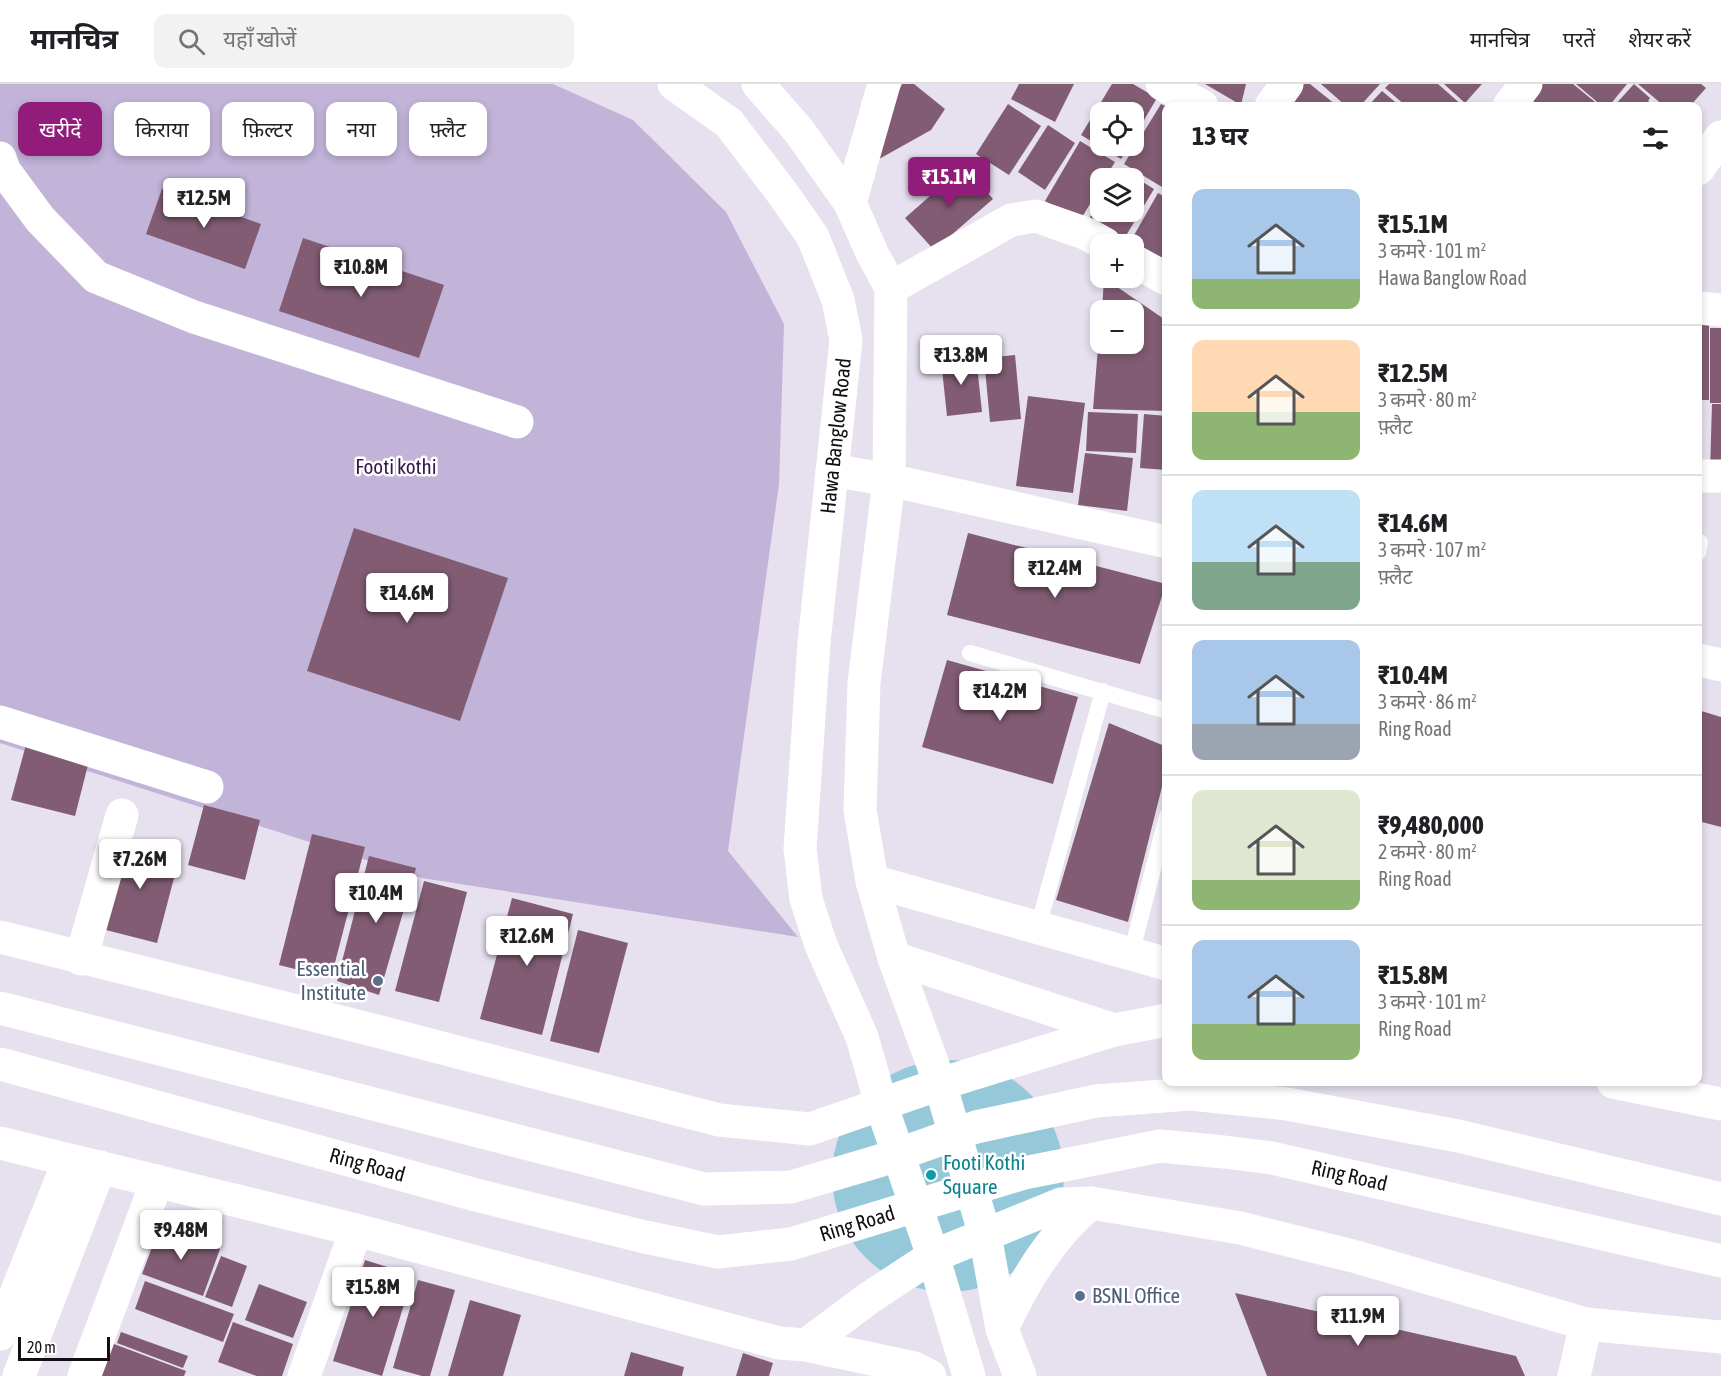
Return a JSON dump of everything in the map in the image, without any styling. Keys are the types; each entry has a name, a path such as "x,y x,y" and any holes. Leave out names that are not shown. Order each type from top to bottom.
{"main road":[{"name":"Hawa Banglow Road","path":"674,84 729,123 783,194 813,237 838,300 846,340 814,643 800,849 806,900 821,945 862,1037 881,1104 933,1256 969,1376"},
{"path":"758,84 799,131 850,203 872,253 891,288 889,480 864,683 860,810 872,880 894,958 939,1084 985,1235 1002,1329 1020,1376"},
{"path":"850,203 884,84"},
{"path":"1162,84 1195,102"},
{"path":"1258,102 1260,84"},
{"path":"1274,102 1287,84"},
{"path":"1512,102 1526,84"},
{"path":"1702,163 1721,137"},
{"path":"0,158 4,170 40,219 96,277 194,317 517,422"},
{"path":"891,288 1011,220 1036,216 1090,236"},
{"path":"1144,266 1162,276"},
{"path":"1702,308 1721,310"},
{"path":"832,470 889,480 1162,542"},
{"path":"1702,476 1721,476"},
{"path":"1702,661 1721,665"},
{"path":"0,722 207,787"},
{"path":"81,959 122,815"},
{"path":"872,880 1162,963"},
{"path":"0,937 361,1027 719,1120 810,1129 939,1084 1114,1030 1162,1021"},
{"path":"894,958 1114,1030"},
{"path":"0,1008 704,1189 791,1186 879,1161 976,1128 1096,1101 1190,1094 1287,1104 1458,1136 1721,1199"},
{"name":"Ring Road","path":"0,1064 476,1195 645,1237 718,1252 791,1244 1024,1173 1160,1146 1272,1158 1721,1261"},
{"path":"1633,1086 1721,1104"},
{"path":"1,1146 100,1167 356,1230 779,1343 806,1345 914,1368 930,1376"},
{"path":"32,1342 0,1334 69,1160"},
{"path":"19,1376 100,1167"},
{"path":"84,1376 158,1181"},
{"path":"1002,1329 1018,1293 1046,1251 1077,1215 1092,1203"},
{"path":"806,1345 869,1298 933,1256 1061,1204 1092,1203 1240,1228 1353,1256 1586,1324 1721,1337"},
{"path":"304,1376 356,1230"},
{"path":"1574,1376 1586,1324"}],"lane":[{"path":"970,653 1162,709"},
{"path":"1038,927 1103,691"},
{"path":"1131,954 1162,835"}],"green space":[{"name":"Footi kothi","path":"0,84 553,84 633,120 726,212 784,324 779,484 728,851 798,937 422,878 0,743"}],"water":[{"path":"948,1060 971,1062 992,1069 1003,1074 1030,1094 1050,1121 1055,1132 1062,1153 1064,1176 1062,1199 1055,1220 1050,1231 1030,1258 1003,1278 992,1283 971,1290 948,1292 925,1290 904,1283 893,1278 866,1258 846,1231 841,1220 834,1199 832,1176 834,1153 841,1132 846,1121 866,1094 893,1074 904,1069 925,1062"}],"building":[{"path":"902,84 914,84 945,109 931,130 863,168"},
{"path":"1019,84 1074,84 1055,122 1011,99"},
{"path":"1112,84 1133,84 1157,98 1144,120 1144,102 1101,102"},
{"path":"1205,84 1246,84 1242,102 1236,102"},
{"path":"1292,84 1310,84 1332,102 1276,102"},
{"path":"1321,84 1380,84 1364,102 1341,102"},
{"path":"1389,84 1438,84 1458,102 1401,102 1385,88"},
{"path":"1444,84 1482,84 1464,102"},
{"path":"1532,84 1573,84 1595,102 1534,102 1524,94"},
{"path":"1576,84 1627,84 1612,102 1597,102"},
{"path":"1634,84 1650,98 1649,102 1618,102"},
{"path":"1638,84 1701,84 1706,88 1694,102 1659,102"},
{"path":"1382,91 1395,102 1372,102"},
{"path":"1008,104 1041,126 1009,175 976,154"},
{"path":"1161,104 1162,187 1144,176 1144,168 1131,168 1124,164 1129,156 1144,156 1144,132"},
{"path":"1090,120 1090,140 1081,135"},
{"path":"1048,125 1075,143 1045,190 1018,172"},
{"path":"1080,141 1090,147 1090,156 1105,156 1115,162 1111,168 1090,168 1090,204 1079,222 1045,201"},
{"path":"964,166 993,199 934,250 905,218"},
{"path":"1144,183 1154,189 1144,206"},
{"path":"162,189 261,224 245,269 146,234"},
{"path":"1158,193 1162,195 1162,263 1159,268 1144,259 1144,234 1135,234 1142,222 1144,222 1144,218"},
{"path":"1090,217 1090,222 1134,222 1127,234 1099,234 1084,227"},
{"path":"303,238 444,285 419,358 279,311"},
{"path":"1103,288 1119,288 1136,300 1103,300"},
{"path":"1144,305 1162,318 1162,411 1093,409 1097,354 1144,354"},
{"path":"1702,323 1709,323 1709,400 1702,400"},
{"path":"1710,328 1721,328 1721,403 1710,403"},
{"path":"1015,355 1021,419 990,422 984,358"},
{"path":"976,356 982,412 947,416 941,360"},
{"path":"1028,396 1085,403 1073,493 1016,486"},
{"path":"1712,404 1721,404 1721,471 1710,471"},
{"path":"1088,412 1138,414 1136,453 1086,451"},
{"path":"1144,414 1162,416 1162,470 1140,468"},
{"path":"1085,453 1133,458 1127,511 1078,505"},
{"path":"354,528 508,578 460,721 307,671"},
{"path":"968,533 1162,583 1162,596 1140,664 947,615"},
{"path":"947,660 1078,697 1053,784 922,747"},
{"path":"1702,711 1721,717 1721,827 1702,822"},
{"path":"1109,723 1162,745 1162,787 1128,922 1056,900"},
{"path":"27,741 90,757 75,816 11,800"},
{"path":"204,805 260,820 245,880 188,865"},
{"path":"312,834 365,847 331,978 279,965"},
{"path":"122,836 181,851 157,943 98,928"},
{"path":"369,856 416,868 379,995 337,981"},
{"path":"424,881 467,892 439,1002 395,991"},
{"path":"512,898 573,914 542,1035 480,1019"},
{"path":"578,930 628,943 599,1053 550,1041"},
{"path":"160,1226 220,1249 203,1296 142,1274"},
{"path":"221,1256 247,1266 232,1307 205,1297"},
{"path":"365,1260 413,1275 382,1376 333,1361"},
{"path":"418,1280 455,1290 430,1376 393,1368"},
{"path":"145,1281 234,1314 223,1342 135,1309"},
{"path":"259,1284 307,1302 293,1338 245,1320"},
{"path":"1235,1293 1516,1356 1525,1376 1267,1376"},
{"path":"470,1300 521,1315 503,1376 448,1376"},
{"path":"233,1322 293,1344 282,1376 257,1376 218,1362"},
{"path":"121,1332 188,1356 183,1368 117,1343"},
{"path":"114,1344 186,1371 184,1376 102,1376"},
{"path":"631,1352 684,1367 682,1376 624,1376"},
{"path":"743,1353 773,1363 769,1376 736,1376"}],"place":[{"name":"Essential Institute","path":"378,981"},
{"name":"Footi Kothi Square","path":"931,1175"},
{"name":"BSNL Office","path":"1080,1296"}]}
